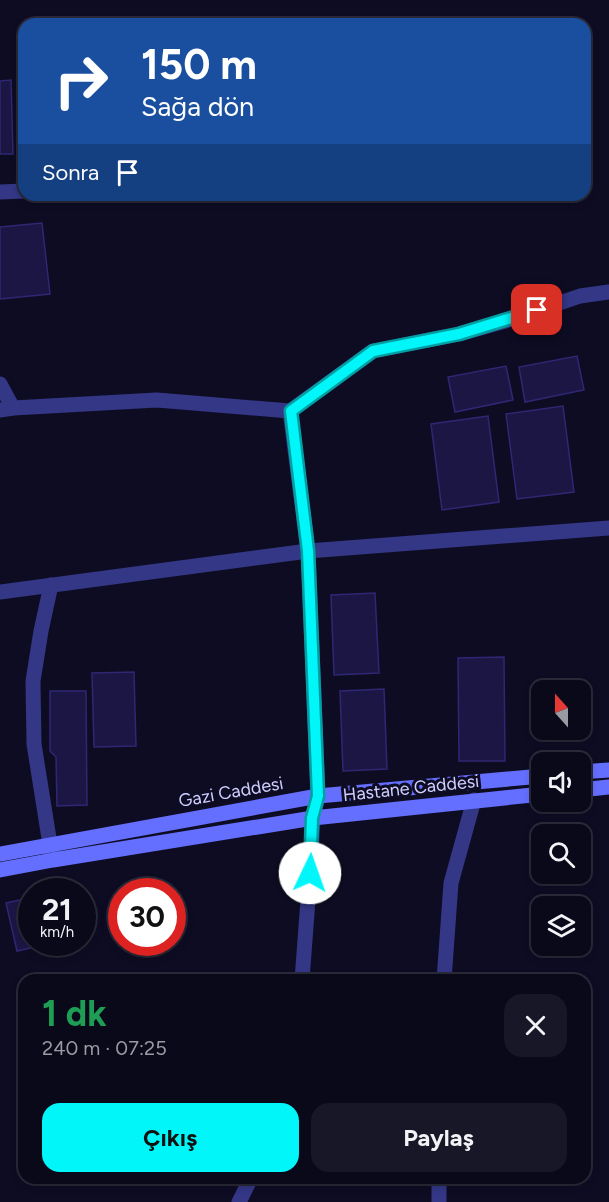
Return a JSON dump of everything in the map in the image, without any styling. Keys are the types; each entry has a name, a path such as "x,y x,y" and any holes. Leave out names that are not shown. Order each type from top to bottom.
{"main road":[{"path":"591,771 609,770"},
{"name":"Gazi Caddesi","path":"0,854 318,796 531,777"},
{"path":"591,789 609,787"},
{"name":"Hastane Caddesi","path":"0,870 312,818 531,795"}],"street":[{"path":"0,192 18,191"},
{"path":"0,384 7,409 157,400 291,411 373,351 459,334 516,318 580,296 609,292"},
{"path":"291,411 308,551 318,796 312,818 302,974"},
{"path":"0,592 308,551 609,528"},
{"path":"51,585 33,681 34,744 53,860"},
{"path":"444,974 451,883 474,800"},
{"path":"239,1202 248,1184"},
{"path":"439,1184 439,1202"}],"building":[{"path":"11,80 13,154 0,154 0,81"},
{"path":"42,223 50,294 0,299 0,227"},
{"path":"577,356 584,390 525,402 519,367"},
{"path":"506,366 513,400 455,412 448,377"},
{"path":"563,406 574,492 517,499 506,414"},
{"path":"488,416 499,502 442,510 431,424"},
{"path":"375,593 379,673 334,675 331,595"},
{"path":"504,657 505,761 459,761 458,658"},
{"path":"134,672 136,746 94,747 92,673"},
{"path":"384,689 387,769 343,771 340,691"},
{"path":"50,691 86,691 87,805 57,806 56,757 50,751"},
{"path":"18,900 18,951 17,951 6,903"}],"route":[{"path":"310,873 312,818 318,796 308,551 291,411 373,351 459,334 537,310"}]}
